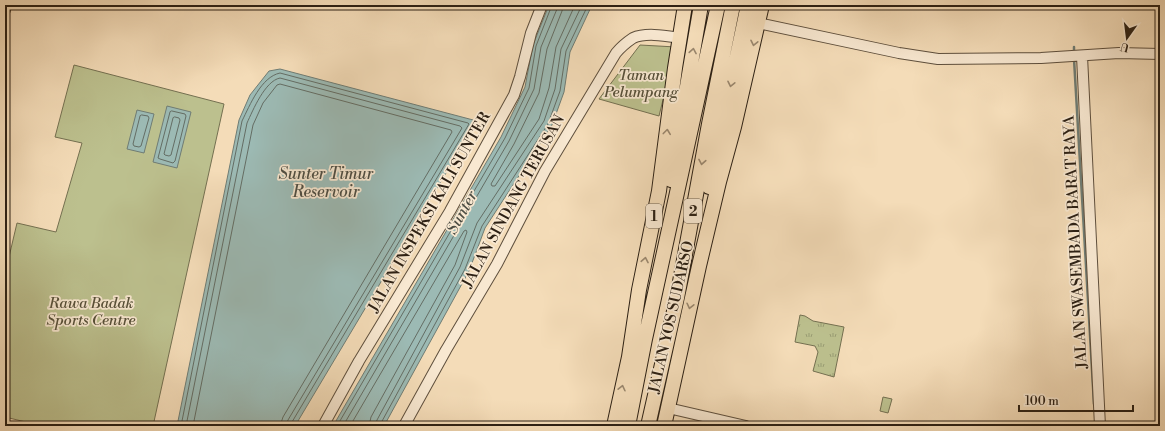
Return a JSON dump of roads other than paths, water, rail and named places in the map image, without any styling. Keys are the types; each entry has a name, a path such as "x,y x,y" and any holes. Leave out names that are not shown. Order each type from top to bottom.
{"highway":[{"name":"1","path":"614,426 629,357 639,290 659,191 675,68 686,5"},
{"path":"628,426 645,339 663,261 669,196 701,5"},
{"name":"2","path":"663,261 718,5"},
{"name":"2","path":"677,298 709,124 733,5"},
{"path":"648,426 677,298 685,285 692,267 748,5"},
{"name":"JALAN YOS SUDARSO","path":"664,426 717,190 734,127 762,5"}],"street":[{"path":"5,10 6,5"},
{"name":"JALAN INSPEKSI KALI SUNTER","path":"323,426 363,355 453,205 514,95 520,78 530,33 542,5"},
{"path":"758,23 899,53 938,59 1160,54"},
{"name":"JALAN SINDANG TERUSAN","path":"404,426 446,350 497,264 545,172 616,53 624,44 634,38 658,36 681,38"},
{"name":"JALAN SWASEMBADA BARAT RAYA","path":"1078,56 1100,426"},
{"path":"668,408 746,426"}],"water":[{"name":"Sunter","path":"549,5 592,5 570,52 564,92 552,125 485,228 469,271 384,426 333,426 501,137 525,87 533,45"},
{"name":"Sunter Timur Reservoir","path":"280,69 477,121 295,426 177,426 239,120 250,95 269,71"},
{"path":"167,106 191,112 177,168 153,162"},
{"path":"137,110 154,114 144,153 127,149"}],"waterway":[{"path":"1074,47 1074,54"},
{"path":"1074,59 1094,404"}],"park label":[{"name":"Taman Pelumpang","path":"641,84"},
{"name":"Rawa Badak Sports Centre","path":"91,312"}]}
